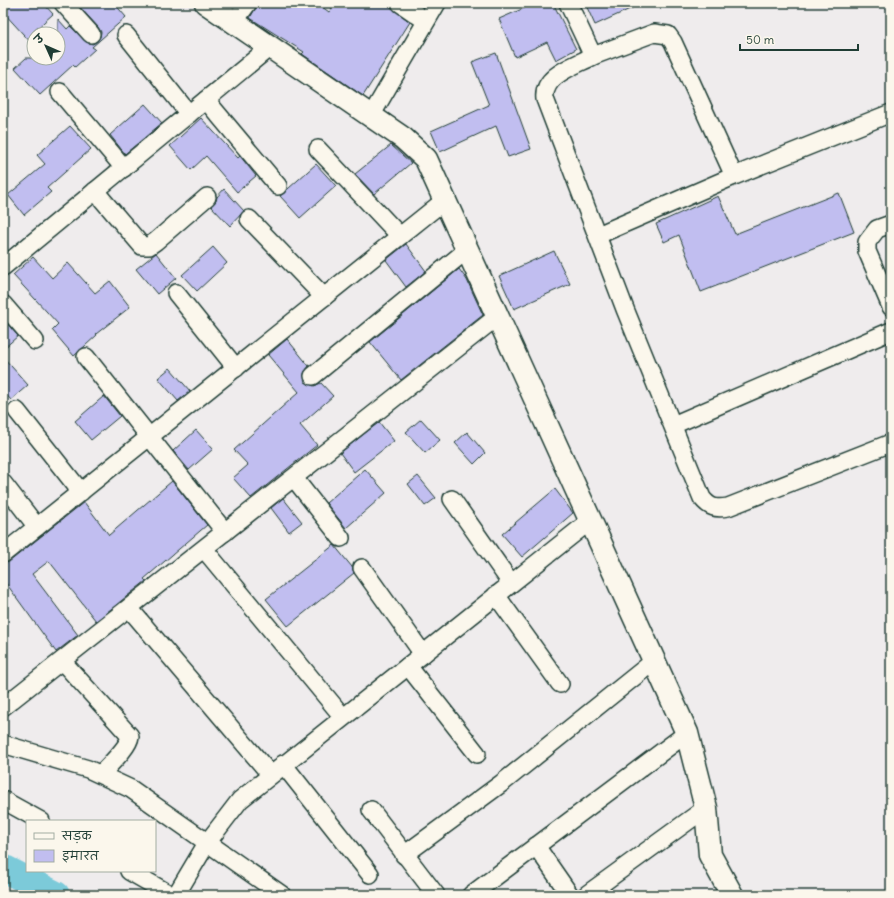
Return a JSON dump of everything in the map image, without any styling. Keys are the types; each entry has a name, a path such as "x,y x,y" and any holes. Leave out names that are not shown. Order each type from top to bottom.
{"street":[{"path":"63,3 91,34"},
{"path":"206,3 415,147 426,159 687,733 706,808 710,855 715,867 732,895"},
{"path":"234,22 248,3"},
{"path":"400,3 426,21"},
{"path":"371,116 437,3"},
{"path":"568,3 593,56"},
{"path":"734,176 673,42 668,35 654,33 593,56 554,77 547,84 544,92 545,99 672,425 702,498 708,505 716,509 728,507 891,443"},
{"path":"126,35 189,114"},
{"path":"5,260 124,168 270,47"},
{"path":"60,92 124,168"},
{"path":"206,100 278,186"},
{"path":"598,235 734,176 891,113"},
{"path":"318,149 400,236"},
{"path":"95,191 142,246 149,246 156,241 206,197"},
{"path":"3,554 445,200"},
{"path":"249,219 324,297"},
{"path":"891,224 877,229 866,242 867,251 891,307"},
{"path":"313,376 468,249"},
{"path":"176,293 236,368"},
{"path":"3,304 35,342"},
{"path":"3,707 498,316"},
{"path":"672,425 891,331"},
{"path":"86,357 148,438 225,532"},
{"path":"17,411 81,492"},
{"path":"294,478 341,538"},
{"path":"3,483 37,527"},
{"path":"452,499 511,583"},
{"path":"176,895 207,843 240,800 343,716 408,666 590,520"},
{"path":"204,549 343,716"},
{"path":"362,568 423,654"},
{"path":"496,595 560,684"},
{"path":"129,608 277,769 370,874"},
{"path":"62,661 130,736 130,741 127,745 100,774"},
{"path":"404,855 502,783 654,661"},
{"path":"408,666 476,754"},
{"path":"471,895 687,733"},
{"path":"3,744 88,769 131,789 282,895"},
{"path":"3,800 39,820"},
{"path":"586,895 706,808"},
{"path":"371,810 436,895"},
{"path":"536,846 570,895"},
{"path":"131,872 171,895"}],"building":[{"path":"3,3 43,3 53,14 40,26 26,26 26,37 3,12"},
{"path":"76,3 114,3 126,17 92,47 95,49 75,67 73,65 40,95 15,68 26,58 26,66 66,66 66,28 67,29 70,26 88,43 93,44 100,37 101,32"},
{"path":"258,3 317,3 329,12 335,3 386,3 410,22 363,96 302,54 304,52 250,18"},
{"path":"527,3 553,3 576,49 556,60 547,42 515,57 499,19 529,6"},
{"path":"585,3 643,3 595,25"},
{"path":"58,19 64,26 58,26"},
{"path":"496,53 531,149 508,157 496,126 440,152 431,131 489,105 472,62"},
{"path":"145,104 162,123 125,154 110,135"},
{"path":"201,118 238,158 240,156 256,176 237,192 206,156 191,170 170,146"},
{"path":"70,126 91,149 47,188 51,192 24,215 8,195 45,164 37,155"},
{"path":"391,145 411,163 374,194 355,174"},
{"path":"316,164 336,186 300,218 280,196"},
{"path":"224,189 244,211 230,226 211,206"},
{"path":"839,193 854,232 701,292 679,235 664,242 656,224 718,196 735,234"},
{"path":"406,244 426,271 406,287 386,260"},
{"path":"213,247 227,263 197,291 182,275"},
{"path":"554,251 570,284 514,309 499,276"},
{"path":"156,253 176,278 157,294 136,269"},
{"path":"33,257 52,278 68,263 95,293 110,281 130,307 96,334 97,335 74,356 52,330 58,324 13,275"},
{"path":"459,269 467,280 483,315 401,380 370,342"},
{"path":"3,319 18,336 3,349"},
{"path":"287,339 309,366 304,373 305,382 314,386 321,383 333,396 300,425 317,445 251,498 233,478 248,465 234,450 299,392 268,355"},
{"path":"3,357 28,385 11,400 3,391"},
{"path":"170,368 190,391 178,401 158,378"},
{"path":"104,396 120,416 91,440 75,421"},
{"path":"421,419 440,440 425,453 406,432"},
{"path":"379,422 394,441 354,472 340,453"},
{"path":"196,430 213,449 189,470 173,451"},
{"path":"467,432 485,453 474,464 455,443"},
{"path":"365,469 386,493 346,528 326,503"},
{"path":"418,476 436,498 425,506 408,484"},
{"path":"172,481 207,525 144,579 146,581 96,621 49,561 32,574 78,635 56,652 3,579 3,564 9,562 84,502 109,535"},
{"path":"555,489 573,513 522,557 502,534"},
{"path":"283,498 302,522 289,532 271,508"},
{"path":"334,545 352,567 354,573 288,626 266,599"}],"waterway":[{"path":"3,868 56,895"}]}
